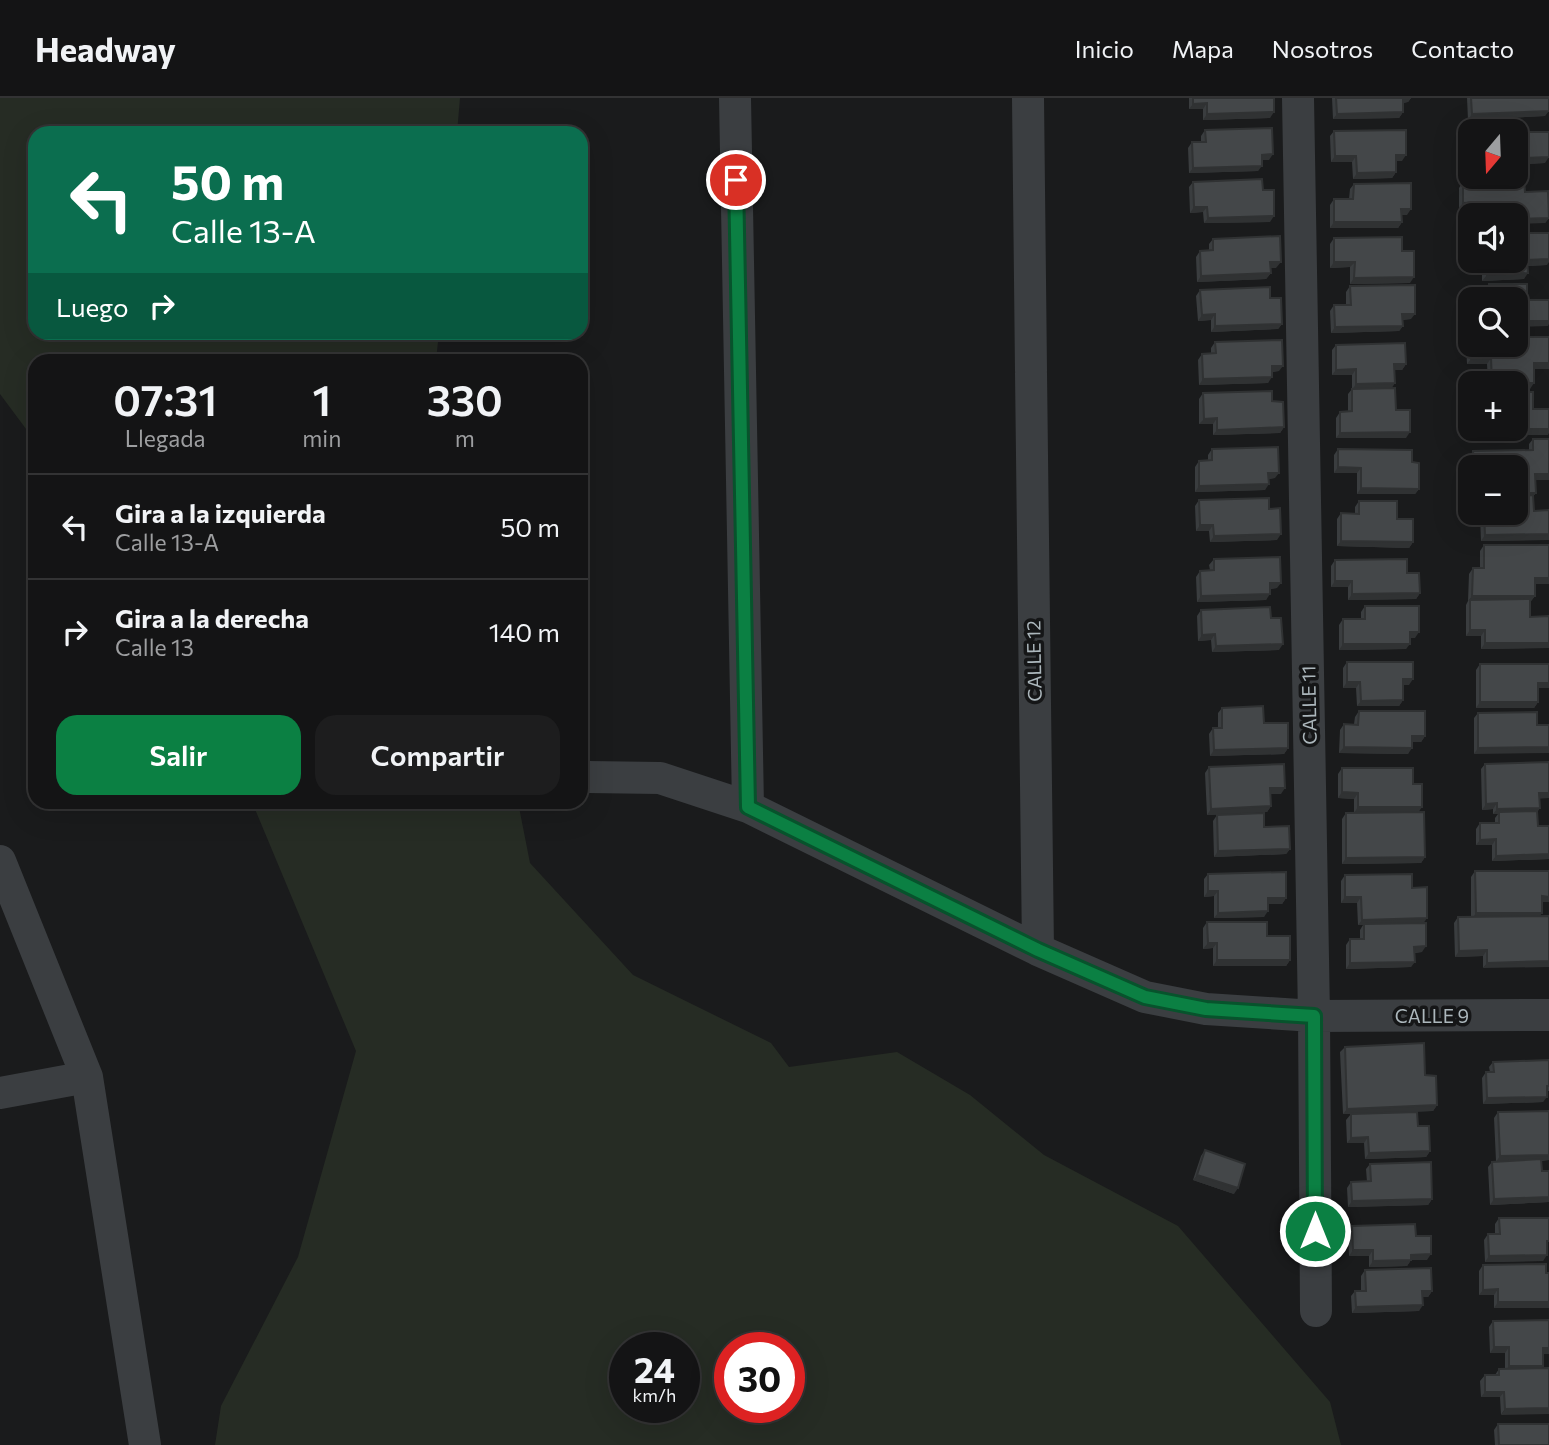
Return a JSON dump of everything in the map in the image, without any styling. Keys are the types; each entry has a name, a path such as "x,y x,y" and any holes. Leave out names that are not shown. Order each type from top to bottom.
{"street":[{"path":"735,98 748,807"},
{"name":"CALLE 12","path":"1028,98 1038,950"},
{"name":"CALLE 11","path":"1298,98 1314,1016 1316,1311"},
{"name":"CALLE 9","path":"588,777 660,778 748,807 1038,950 1145,997 1206,1009 1314,1016 1549,1015"},
{"path":"0,861 87,1077 145,1445"},
{"path":"0,1093 87,1077"}],"shaded area":[{"path":"0,98 460,98 458,126 28,126 28,340 438,340 437,354 28,354 28,432 0,394"},
{"path":"255,809 519,809 530,863 633,975 771,1043 789,1067 897,1052 970,1095 1044,1155 1178,1226 1330,1402 1341,1445 215,1445 221,1406 298,1257 356,1051"}],"building":[{"path":"1193,98 1274,98 1274,112 1207,114 1207,103 1193,104"},
{"path":"1336,98 1403,98 1403,112 1337,114"},
{"path":"1471,98 1549,98 1549,111 1472,114"},
{"path":"1272,128 1273,154 1262,155 1262,166 1193,168 1192,142 1206,142 1205,130"},
{"path":"1406,130 1406,155 1396,155 1396,172 1357,173 1356,156 1335,156 1334,131"},
{"path":"1528,132 1549,132 1549,157 1528,158"},
{"path":"1262,179 1263,190 1274,190 1274,216 1208,218 1207,207 1194,207 1193,182"},
{"path":"1411,183 1411,209 1401,209 1402,222 1334,222 1334,199 1353,199 1354,184"},
{"path":"1463,189 1548,191 1549,218 1528,219 1528,203 1463,203"},
{"path":"1528,233 1549,233 1549,259 1528,260"},
{"path":"1280,236 1281,262 1270,262 1271,273 1201,276 1200,251 1213,250 1213,239"},
{"path":"1402,237 1402,251 1414,251 1414,277 1354,278 1355,262 1334,262 1334,238"},
{"path":"1487,273 1528,273 1487,275"},
{"path":"1489,284 1527,284 1527,287 1489,287"},
{"path":"1415,285 1415,314 1402,314 1403,326 1335,327 1334,305 1351,305 1350,286"},
{"path":"1270,287 1270,298 1281,298 1282,324 1215,326 1215,314 1202,315 1200,290"},
{"path":"1528,300 1549,300 1549,321 1528,321"},
{"path":"1528,337 1549,337 1549,363 1534,363 1534,383 1528,383 1528,371 1492,371 1491,358 1471,357 1528,357"},
{"path":"1282,340 1283,366 1272,366 1272,377 1203,379 1202,354 1216,353 1215,342"},
{"path":"1405,343 1406,364 1394,364 1395,383 1356,384 1356,369 1336,370 1336,345"},
{"path":"1395,388 1396,410 1410,410 1410,432 1340,433 1340,412 1352,411 1352,389"},
{"path":"1272,391 1272,401 1283,402 1284,427 1217,430 1217,418 1204,419 1203,393"},
{"path":"1528,392 1533,392 1533,409 1549,409 1549,429 1528,429"},
{"path":"1533,439 1549,439 1549,474 1535,474 1536,493 1528,493 1528,455 1473,455 1473,451 1533,450"},
{"path":"1278,447 1279,473 1268,473 1269,484 1199,486 1199,461 1212,460 1212,449"},
{"path":"1338,449 1412,450 1412,462 1419,463 1419,489 1361,488 1361,468 1338,467"},
{"path":"1528,495 1533,495 1534,511 1549,510 1549,534 1485,535 1485,525 1528,525"},
{"path":"1269,498 1269,509 1280,508 1281,534 1214,536 1213,525 1200,525 1199,500"},
{"path":"1359,501 1397,501 1397,519 1413,519 1413,542 1341,541 1341,513 1359,514"},
{"path":"1484,545 1549,545 1549,578 1535,578 1535,596 1472,596 1473,568 1484,568"},
{"path":"1280,557 1281,583 1270,583 1270,594 1201,596 1200,571 1214,570 1214,559"},
{"path":"1407,559 1407,573 1419,573 1420,593 1352,594 1352,581 1335,581 1335,560"},
{"path":"1530,599 1530,617 1549,616 1549,643 1485,643 1485,630 1470,630 1470,600"},
{"path":"1365,606 1419,606 1419,632 1410,632 1410,644 1343,644 1343,619 1365,619"},
{"path":"1270,607 1271,618 1281,618 1283,644 1216,646 1215,634 1202,635 1201,610"},
{"path":"1347,662 1413,662 1413,679 1403,679 1403,700 1361,701 1360,682 1347,682"},
{"path":"1480,664 1549,664 1549,683 1538,683 1538,702 1480,702"},
{"path":"1263,706 1264,723 1288,723 1288,748 1214,750 1213,728 1222,728 1222,708"},
{"path":"1359,711 1425,711 1425,736 1412,736 1412,748 1344,747 1344,724 1358,725"},
{"path":"1537,712 1537,725 1549,725 1549,747 1478,748 1478,713"},
{"path":"1549,762 1549,793 1539,793 1540,808 1497,809 1497,803 1486,804 1485,764"},
{"path":"1284,764 1285,788 1270,788 1271,806 1211,809 1209,767"},
{"path":"1342,768 1413,768 1413,784 1422,784 1422,807 1358,807 1358,793 1342,792"},
{"path":"1537,811 1538,826 1549,826 1549,854 1496,856 1496,839 1480,840 1480,823 1499,823 1499,812"},
{"path":"1424,812 1425,857 1346,858 1346,813"},
{"path":"1264,813 1264,827 1289,826 1290,849 1218,851 1217,815"},
{"path":"1475,871 1549,871 1549,897 1542,896 1542,913 1476,913"},
{"path":"1286,872 1286,898 1268,898 1268,911 1218,913 1218,891 1208,891 1208,874"},
{"path":"1412,874 1412,888 1427,887 1427,918 1362,920 1361,897 1345,897 1345,875"},
{"path":"1549,916 1549,961 1487,963 1487,950 1459,951 1458,917"},
{"path":"1207,922 1267,922 1267,936 1290,936 1290,960 1217,960 1217,943 1208,943"},
{"path":"1426,923 1426,946 1414,947 1415,962 1350,963 1350,939 1364,939 1364,924"},
{"path":"1424,1043 1425,1075 1436,1076 1437,1105 1347,1109 1345,1047"},
{"path":"1549,1060 1547,1097 1487,1098 1486,1072 1494,1072 1493,1062"},
{"path":"1549,1111 1549,1155 1500,1156 1498,1112"},
{"path":"1417,1112 1418,1126 1429,1126 1430,1151 1369,1153 1368,1137 1351,1138 1351,1114"},
{"path":"1205,1150 1245,1164 1238,1188 1197,1175"},
{"path":"1541,1159 1542,1171 1549,1171 1549,1197 1494,1199 1492,1162"},
{"path":"1431,1162 1432,1199 1352,1201 1351,1182 1371,1181 1370,1164"},
{"path":"1499,1218 1549,1218 1547,1255 1489,1256 1488,1234 1500,1234"},
{"path":"1415,1224 1416,1236 1431,1236 1431,1254 1411,1255 1411,1260 1373,1261 1373,1250 1353,1250 1352,1226"},
{"path":"1546,1264 1546,1273 1549,1273 1549,1302 1498,1302 1498,1289 1483,1290 1483,1265"},
{"path":"1431,1268 1432,1291 1422,1291 1423,1305 1356,1307 1355,1291 1366,1291 1365,1270"},
{"path":"1549,1320 1549,1348 1543,1348 1543,1366 1509,1366 1509,1347 1494,1347 1493,1321"},
{"path":"1549,1368 1549,1408 1505,1409 1504,1392 1485,1392 1485,1375 1499,1375 1499,1369"},
{"path":"1498,1424 1549,1424 1549,1445 1499,1445"}],"route":[{"path":"736,180 748,807 1038,950 1145,997 1206,1009 1314,1016 1315,1231"}]}
